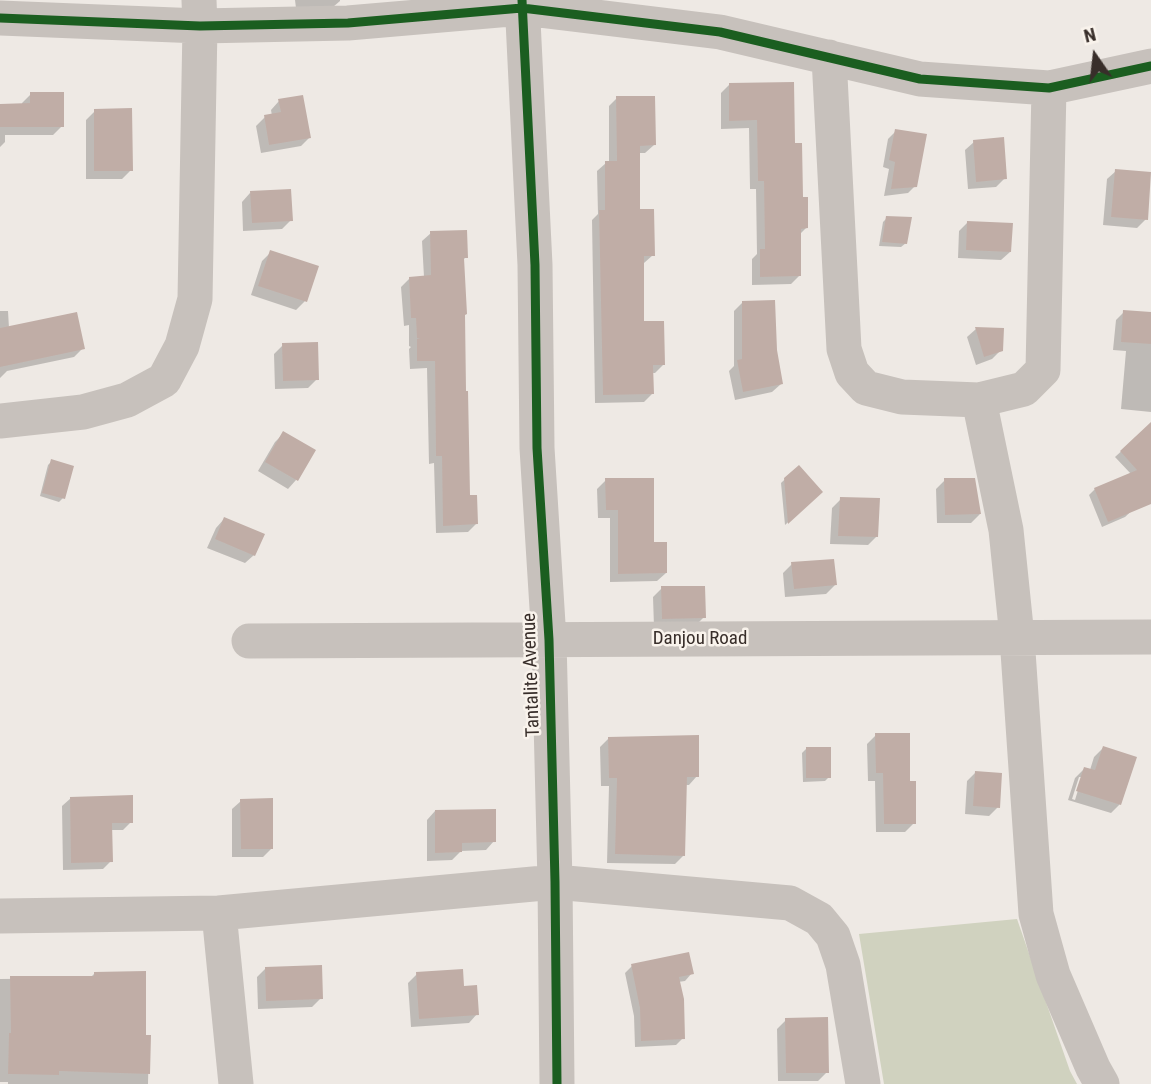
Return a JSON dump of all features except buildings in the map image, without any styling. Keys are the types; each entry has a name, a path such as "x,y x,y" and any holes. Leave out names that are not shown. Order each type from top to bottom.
{"street":[{"path":"0,18 199,13 348,23 522,4 720,32 920,79 1049,88 1151,66"},
{"name":"Tantalite Avenue","path":"522,4 535,265 537,448 549,640 557,1084"},
{"path":"0,421 83,412 127,400 164,380 182,346 195,299 199,13"},
{"path":"829,57 844,349 852,373 866,388 902,397 979,400 1024,389 1043,370 1049,88"},
{"path":"979,400 1006,530 1017,637 1036,914 1053,975 1102,1084"},
{"name":"Danjou Road","path":"249,641 1151,637"},
{"path":"0,916 219,913 555,882 790,903 819,919 833,936 843,965 863,1084"},
{"path":"219,913 236,1084"}],"green space":[{"path":"1017,919 1070,1071 1077,1084 884,1084 859,934"}],"cycle path":[{"path":"522,0 535,265 537,448 549,640 557,1084"},
{"path":"0,18 200,26 348,23 522,8 720,32 920,79 1049,88 1151,66"}]}
